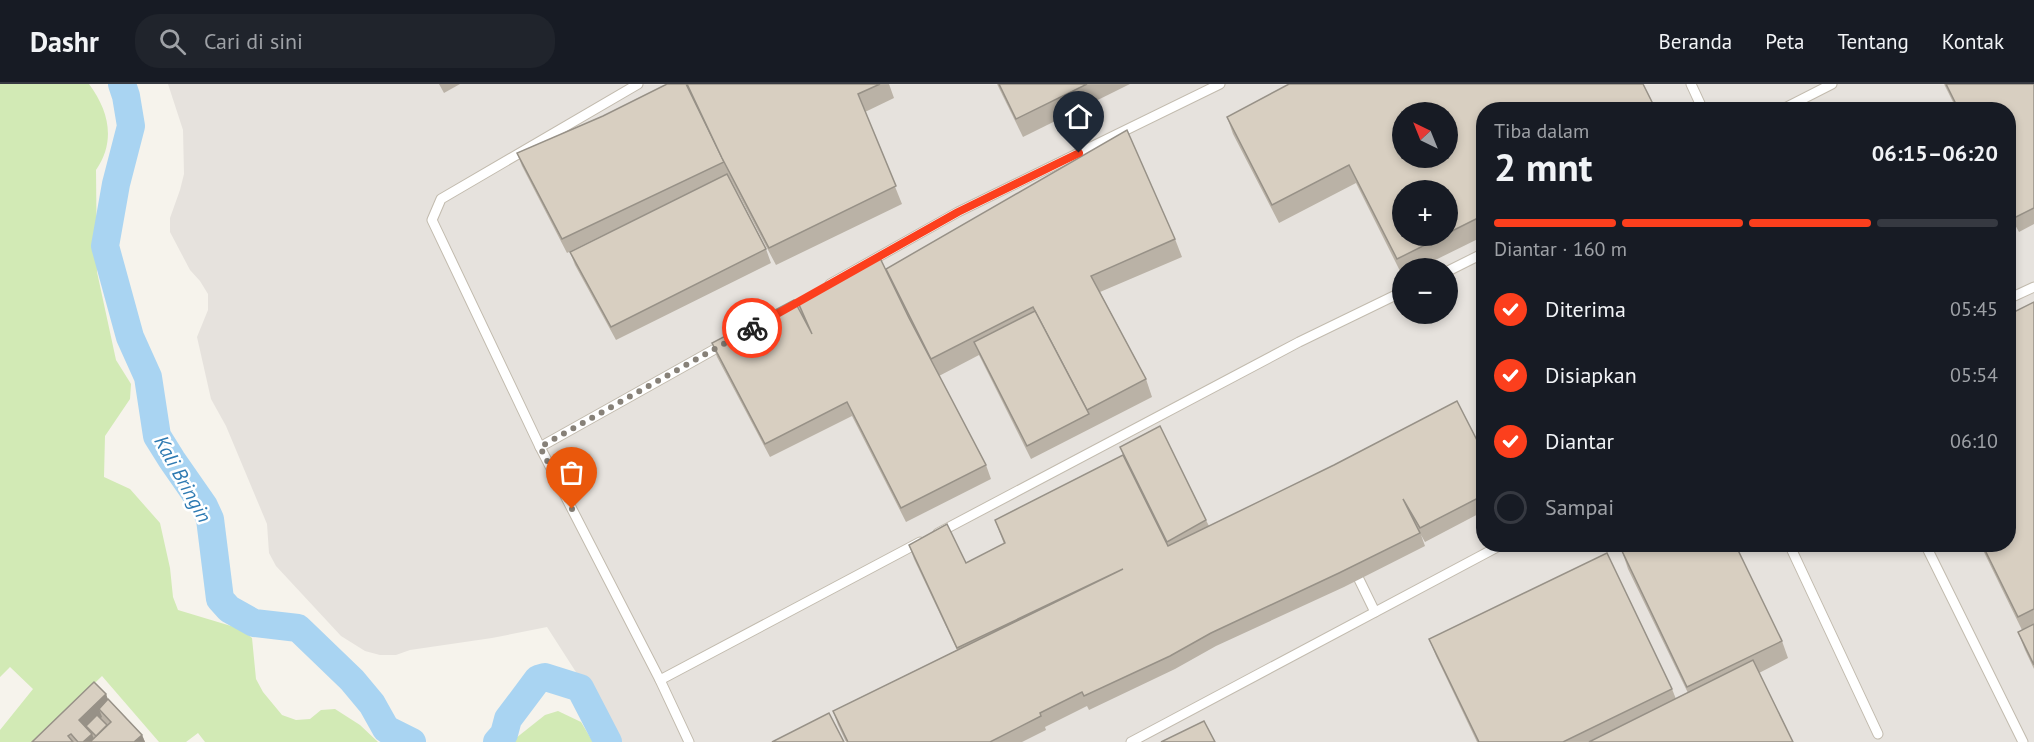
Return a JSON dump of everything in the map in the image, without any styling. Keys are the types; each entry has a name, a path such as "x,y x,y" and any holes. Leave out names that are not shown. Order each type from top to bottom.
{"lane":[{"path":"638,84 441,199 432,220 540,447 690,742"},
{"path":"822,288 958,212 1220,84"},
{"path":"1691,84 1699,102"},
{"path":"1797,102 1832,84"},
{"path":"1458,266 1476,257"},
{"path":"2016,295 2034,287"},
{"path":"660,680 1299,342 1392,297"},
{"path":"540,447 728,341"},
{"path":"1131,742 1488,552"},
{"path":"1793,552 1878,734"},
{"path":"1929,552 2023,742"},
{"path":"1353,567 1376,612"}],"shaded area":[{"path":"168,84 2034,84 2034,742 615,742 592,697 547,627 410,650 396,655 380,655 365,651 341,636 276,566 269,553 267,524 226,426 211,399 197,337 208,310 208,294 190,270 170,232 170,218 184,174 183,130"}],"green space":[{"path":"0,84 89,84 105,115 108,137 102,159 96,170 97,272 116,360 131,384 130,399 105,436 104,477 130,489 160,523 170,568 173,597 178,610 241,629 252,638 256,679 263,692 282,715 296,720 310,719 321,710 335,709 360,725 378,742 205,742 198,733 186,742 159,742 102,676 65,712 42,742 0,742 0,730 33,689 10,667 0,677"},
{"path":"558,711 581,722 593,742 511,742 545,715"}],"building":[{"path":"667,84 686,84 724,162 562,239 517,153 603,116"},
{"path":"687,84 880,84 858,94 896,186 769,248"},
{"path":"999,84 1087,84 1016,119"},
{"path":"1289,84 1643,84 1652,102 1476,102 1476,219 1458,228 1458,180 1392,180 1392,246 1423,246 1399,258 1396,258 1349,165 1272,205 1227,117"},
{"path":"1946,84 2034,84 2034,208 2016,217 2016,102 1955,102"},
{"path":"1127,130 1175,239 1091,276 1146,379 1087,410 1033,307 931,359 886,269"},
{"path":"727,174 766,249 611,327 570,252"},
{"path":"880,258 986,465 901,508 847,402 765,444 712,343 794,300 812,334 797,300"},
{"path":"2034,302 2034,609 2018,617 1986,552 2016,552 2016,311"},
{"path":"1035,311 1089,414 1027,446 974,342"},
{"path":"1457,401 1476,438 1476,499 1420,528 1403,499 1420,533 1211,633 1170,656 1084,696 1082,692 990,742 848,742 833,711 1123,569 957,648 909,545 947,524 966,563 1005,543 995,520 1123,455 1168,546 1334,465"},
{"path":"1160,426 1206,520 1167,542 1120,447"},
{"path":"1622,552 1739,552 1782,641 1687,687"},
{"path":"1607,553 1672,689 1563,742 1479,742 1429,639"},
{"path":"2034,624 2034,665 2018,632"},
{"path":"1753,660 1793,742 1589,742"},
{"path":"94,682 106,694 79,720 92,734 83,742 78,742 71,734 68,736 73,742 32,742"},
{"path":"108,699 142,735 134,742 90,742 111,722 99,709"},
{"path":"829,713 844,742 772,742"},
{"path":"97,715 107,725 96,736 86,726"},
{"path":"1204,721 1215,742 1161,742"}],"waterway":[{"name":"Kali Bringin","path":"122,84 131,126 116,184 105,246 130,337 148,377 157,436 204,506 210,519 220,599 229,609 254,623 298,628 352,680 372,704 386,729 412,742"},
{"name":"Kali Bringin","path":"497,742 504,734 508,719 538,679 545,677 580,688 608,742"}],"way so far":[{"path":"572,509 540,447 752,328"}],"route":[{"path":"752,328 958,212 1079,153"}]}
